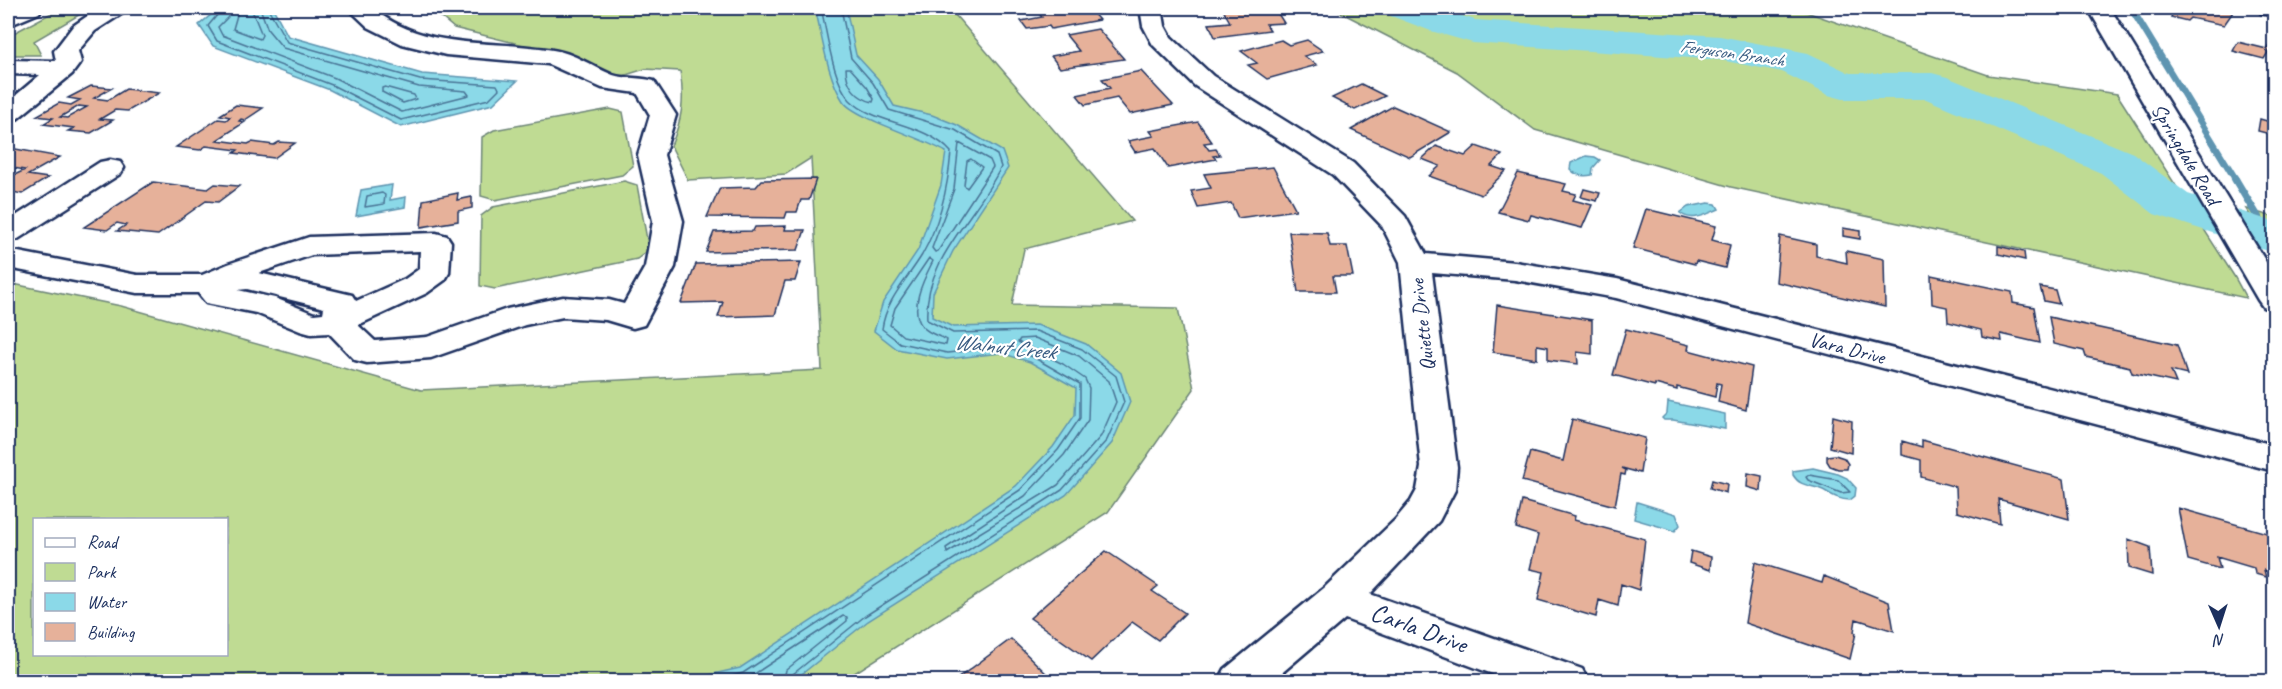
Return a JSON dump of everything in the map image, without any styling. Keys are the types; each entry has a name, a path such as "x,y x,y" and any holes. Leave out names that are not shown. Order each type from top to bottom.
{"street":[{"path":"8,19 31,8"},
{"path":"8,114 69,62 66,51 76,34 97,17 115,8"},
{"path":"337,322 367,352 431,347 455,354 486,347 520,333 633,318 660,267 668,221 651,156 663,116 645,86 611,83 553,57 446,48 410,39 376,22 359,8"},
{"name":"Quiette Drive","path":"1151,8 1154,26 1161,40 1204,81 1343,169 1362,186 1395,222 1415,262 1439,467 1436,490 1425,511 1409,530 1339,600 1240,681"},
{"name":"Springdale Road","path":"2099,8 2274,300"},
{"path":"2269,8 2274,9"},
{"path":"8,68 63,69"},
{"path":"8,233 110,168"},
{"path":"8,259 137,284 207,284 239,270 309,246 436,242 434,273 416,286 337,322 311,324 264,305 217,296 207,284"},
{"name":"Vara Drive","path":"1415,262 1515,271 1617,289 2274,458"},
{"name":"Carla Drive","path":"1339,600 1567,681"}],"green space":[{"path":"61,8 91,8 34,41 41,55 8,55 8,36"},
{"path":"430,8 949,8 1132,221 1024,249 1012,305 1178,308 1194,389 1108,512 842,681 8,681 8,283 121,306 421,390 822,370 811,158 786,174 688,180 671,146 682,110 680,71 645,69 613,79 556,53 454,28"},
{"path":"1332,8 1795,8 1988,75 2117,94 2246,298 1731,187 1535,130 1457,72"},
{"path":"610,109 623,112 633,166 622,175 495,200 481,196 482,137 494,130"},
{"path":"624,181 637,185 649,250 637,259 495,289 480,286 481,216 493,207"},
{"path":"2246,209 2274,217 2274,254"}],"water":[{"path":"219,8 273,8 288,36 422,74 517,81 493,104 401,127 330,90 213,46 199,25"},
{"name":"Walnut Creek","path":"815,8 846,8 856,55 878,79 894,106 932,115 957,125 1002,151 1008,168 953,251 933,293 932,317 953,327 1037,325 1086,344 1121,373 1130,402 1112,443 1066,495 868,621 793,681 682,681 740,668 1016,486 1053,447 1075,415 1076,388 1030,362 1001,353 947,359 897,349 874,331 883,302 918,250 941,185 946,152 874,121 843,101 829,68"},
{"path":"1586,156 1600,160 1593,168 1592,175 1580,175 1570,169 1571,163"},
{"path":"392,185 390,200 406,197 405,207 356,216 361,190"},
{"path":"1708,203 1716,204 1719,209 1695,217 1680,213 1688,207"},
{"path":"1668,402 1725,414 1725,429 1664,420 1662,418 1667,413"},
{"path":"1813,468 1847,478 1856,488 1855,496 1850,500 1839,498 1819,488 1803,484 1793,475 1793,471"},
{"path":"1637,502 1676,514 1680,525 1675,531 1634,519"}],"building":[{"path":"1024,8 1073,8 1079,14 1091,11 1099,20 1051,29 1049,26 1027,29 1021,21 1042,17 1037,11 1027,12"},
{"path":"1222,8 1257,8 1260,13 1277,12 1284,23 1266,24 1270,30 1215,37 1209,24 1230,22"},
{"path":"2156,8 2215,8 2233,12 2224,25 2190,18 2187,21 2171,17 2173,14 2156,10"},
{"path":"1098,29 1124,59 1060,68 1051,56 1079,51 1066,35"},
{"path":"1281,40 1289,45 1307,40 1323,51 1304,56 1317,65 1267,79 1248,65 1257,63 1241,51"},
{"path":"2238,42 2267,49 2269,44 2274,46 2274,53 2269,51 2264,59 2233,51"},
{"path":"1141,71 1173,105 1130,114 1117,98 1085,105 1077,95 1110,88 1102,79"},
{"path":"1361,84 1385,96 1355,110 1332,98"},
{"path":"91,86 112,88 94,98 108,100 126,89 159,93 128,111 115,110 100,119 113,120 91,133 68,131 74,128 43,124 53,118 36,116 59,103 71,105 80,100 68,98","holes":["79,106 87,107 67,118 60,117"]},
{"path":"236,105 263,108 245,120 241,119 239,121 245,122 217,140 274,145 279,142 295,143 274,158 234,153 238,150 206,146 200,150 176,147 218,119 226,120 230,117 220,115"},
{"path":"1393,106 1451,132 1410,157 1351,130"},
{"path":"2260,119 2274,123 2274,135 2258,131"},
{"path":"1198,122 1212,142 1204,143 1209,150 1216,149 1220,155 1213,156 1216,159 1168,168 1155,148 1135,152 1128,141 1154,136 1150,131"},
{"path":"1436,146 1465,156 1476,146 1502,155 1491,166 1506,171 1481,195 1429,176 1440,166 1422,159"},
{"path":"10,148 60,157 28,175 48,178 22,194 8,191 8,178 25,170 8,167"},
{"path":"1273,167 1296,210 1238,218 1231,203 1198,208 1191,191 1211,188 1204,174"},
{"path":"1518,173 1566,184 1563,191 1576,194 1573,200 1592,205 1582,228 1531,215 1529,220 1498,212"},
{"path":"816,179 809,200 801,200 797,212 787,212 785,218 707,217 720,188 756,187 762,180"},
{"path":"153,182 208,189 215,184 239,186 218,202 206,201 158,235 117,231 126,225 117,223 107,230 84,227"},
{"path":"1584,189 1600,193 1597,201 1581,197"},
{"path":"458,193 457,200 472,197 472,208 458,211 458,221 421,227 423,200"},
{"path":"1646,209 1716,226 1712,240 1730,245 1725,268 1696,261 1695,264 1633,248"},
{"path":"786,226 785,230 805,230 798,250 706,252 714,232 753,231 755,227"},
{"path":"1843,228 1860,231 1860,239 1843,236"},
{"path":"1289,232 1327,233 1330,246 1347,246 1353,276 1333,276 1336,292 1298,292"},
{"path":"1780,236 1816,244 1816,256 1847,263 1846,251 1884,259 1885,307 1776,282"},
{"path":"1998,246 2024,252 2025,260 1998,254"},
{"path":"801,262 795,281 785,281 775,315 718,317 723,302 681,303 696,264"},
{"path":"1931,275 2012,292 2013,303 2034,307 2040,343 2001,334 2002,341 1982,337 1981,330 1948,322 1947,307 1932,304"},
{"path":"2040,287 2055,290 2059,304 2044,301"},
{"path":"1497,305 1592,320 1592,354 1577,352 1578,364 1548,360 1548,347 1537,345 1537,359 1493,352"},
{"path":"2049,317 2177,345 2187,375 2171,371 2176,383 2132,373 2130,367 2086,357 2084,351 2054,344"},
{"path":"1626,329 1689,345 1688,350 1752,367 1746,410 1718,402 1721,384 1717,383 1715,397 1677,387 1677,390 1655,384 1655,386 1613,375"},
{"path":"1833,416 1852,421 1851,453 1830,447"},
{"path":"1572,419 1645,438 1640,473 1622,468 1626,470 1625,475 1621,474 1615,506 1522,481 1530,452 1563,461"},
{"path":"1922,440 2064,479 2069,519 1998,499 2000,524 1957,512 1956,487 1921,477 1921,460 1902,455 1902,441 1922,447"},
{"path":"1835,455 1844,458 1848,464 1847,469 1830,466 1827,456"},
{"path":"1748,473 1762,476 1761,491 1747,487"},
{"path":"1712,480 1727,484 1726,493 1710,488"},
{"path":"1522,501 1575,516 1574,520 1645,539 1639,590 1621,584 1618,606 1599,600 1596,617 1538,600 1544,572 1530,569 1538,535 1516,528"},
{"path":"2178,508 2274,535 2274,573 2264,570 2266,577 2255,574 2254,568 2217,557 2220,569 2188,560"},
{"path":"2128,539 2150,547 2152,575 2129,568"},
{"path":"1106,551 1158,586 1152,591 1185,613 1158,640 1132,622 1091,661 1030,618"},
{"path":"1691,551 1711,557 1710,570 1689,563"},
{"path":"1755,562 1822,583 1824,576 1889,602 1894,631 1856,619 1854,632 1856,633 1850,659 1745,623"},
{"path":"1011,639 1055,682 953,682"},
{"path":"2012,674 2038,682 2013,682"}],"waterway":[{"name":"Ferguson Branch","path":"1404,8 1473,31 1720,48 1794,62 1843,86 1932,86 2117,163 2171,204 2274,238"},
{"path":"2131,8 2236,180"},
{"path":"2235,179 2270,237"}]}
